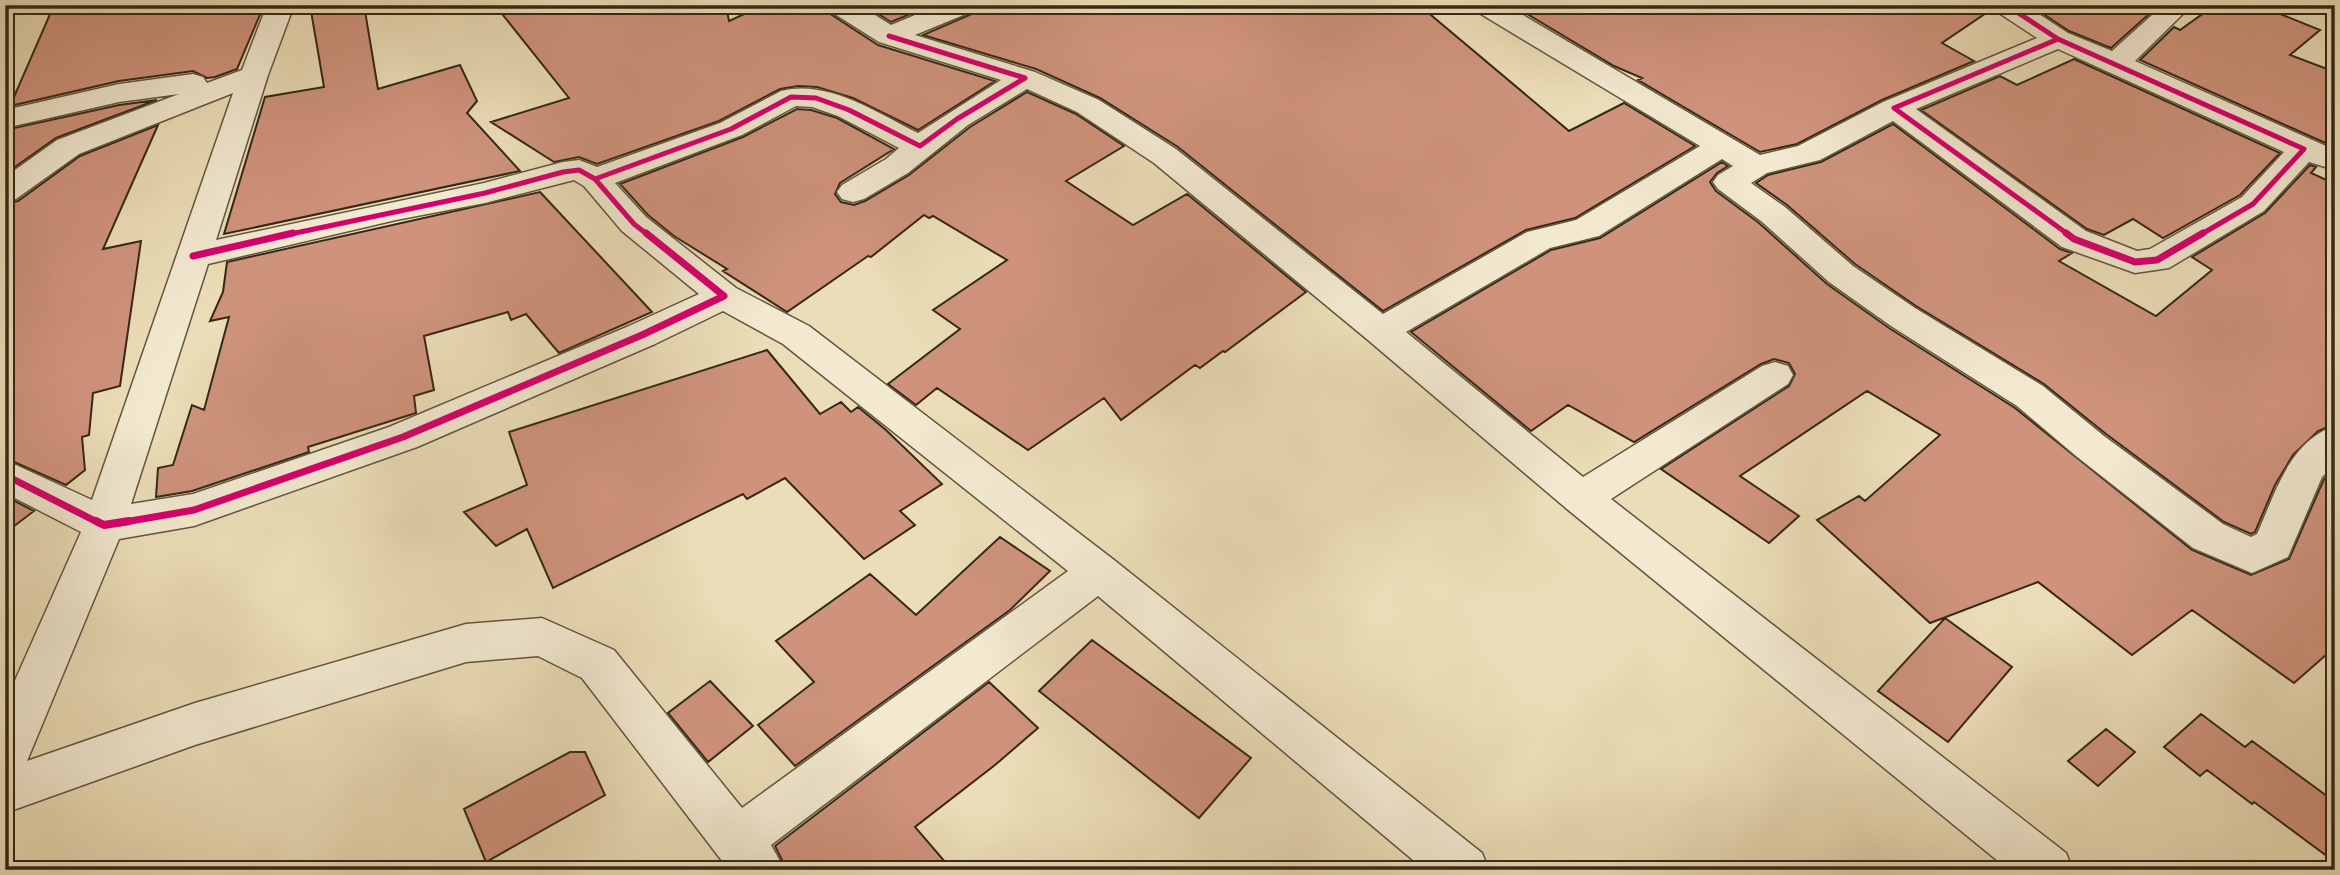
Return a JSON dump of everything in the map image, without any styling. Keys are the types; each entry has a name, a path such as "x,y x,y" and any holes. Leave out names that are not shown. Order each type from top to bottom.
{"street":[{"path":"5,757 104,525 254,75 281,5"},
{"path":"840,5 889,36 1024,78 1088,106 1165,156 1581,498 2048,870"},
{"path":"889,36 963,5"},
{"path":"1486,5 1756,166"},
{"path":"2006,5 2057,39 2335,162"},
{"path":"2116,63 2179,5"},
{"path":"2057,39 1894,108 1809,153 1756,166 1729,182 1773,214 1851,281 1903,317 2030,396 2090,446 2208,536 2252,556 2273,545 2306,468 2335,441"},
{"path":"5,119 119,93 254,75"},
{"path":"5,192 68,148 254,75"},
{"path":"853,192 897,166 957,119 1024,78"},
{"path":"595,179 732,129 791,97 805,96 849,110 920,146"},
{"path":"1894,108 2074,239 2135,262 2157,260 2253,204 2304,149"},
{"path":"1381,331 1539,240 1587,228 1694,161 1723,146"},
{"path":"193,256 579,170 595,179 634,224 724,296 796,335 1099,572 1464,870"},
{"path":"5,475 104,525 194,510 403,437 642,335 724,296"},
{"path":"1581,498 1775,375"},
{"path":"5,791 195,724 466,643 542,637 598,664 749,855 1099,572"}],"building":[{"path":"54,5 264,5 237,69 207,78 193,71 119,81 10,106"},
{"path":"310,5 364,5 378,89 460,65 477,101 467,113 520,171 224,234 265,97 324,87"},
{"path":"495,5 726,5 729,21 764,5 825,5 829,13 878,45 995,81 918,130 853,98 817,87 798,86 780,89 719,121 597,164 579,157 554,162 491,122 569,98"},
{"path":"864,5 932,5 891,22"},
{"path":"978,5 1419,5 1569,131 1624,103 1695,146 1575,218 1526,230 1383,311 1178,147 1100,98 1036,69 923,35 974,13"},
{"path":"1512,5 1991,5 1992,9 1942,43 1974,61 1882,100 1797,144 1760,152 1638,80 1642,78 1614,66"},
{"path":"2030,5 2126,5 2148,15 2111,48 2069,31"},
{"path":"2215,5 2258,5 2320,30 2290,55 2335,72 2335,142 2332,146 2140,60 2174,27 2180,30"},
{"path":"2074,59 2280,153 2240,195 2163,238 2133,219 2104,235 2087,229 1921,110 2000,76 2017,85"},
{"path":"1027,92 1076,114 1124,146 1066,181 1133,225 1187,194 1306,292 1225,352 1200,368 1195,365 1121,420 1104,398 1028,450 937,388 916,405 888,384 960,329 933,310 1007,260 933,216 929,218 924,215 871,257 868,256 787,312 723,271 727,269 674,236 648,215 620,184 743,137 797,109 811,110 837,118 894,149 840,183 835,194 841,202 854,205 909,175 970,127"},
{"path":"157,100 56,138 5,174 5,130 119,105"},
{"path":"1893,124 2060,249 2072,253 2059,261 2156,316 2212,270 2192,257 2265,213 2310,165 2316,167 2311,173 2335,184 2335,424 2318,431 2293,455 2275,485 2255,532 2251,534 2224,522 2044,384 1916,306 1855,264 1787,205 1756,183 1768,175 1821,162"},
{"path":"158,125 103,249 141,241 120,386 93,393 89,435 82,437 85,470 66,485 5,458 5,204 18,201 80,156"},
{"path":"1722,162 1728,166 1710,182 1716,191 1759,223 1827,284 1889,328 2015,408 2192,550 2251,575 2289,559 2324,479 2335,469 2335,647 2294,683 2192,610 2132,655 2038,582 1930,623 1817,520 1859,496 1865,501 1940,435 1867,391 1740,476 1799,516 1769,543 1661,469 1789,386 1795,374 1789,363 1774,359 1761,364 1634,442 1568,405 1531,431 1411,332 1551,250 1600,238"},
{"path":"540,192 652,312 559,353 526,314 511,320 508,312 424,336 434,390 414,396 416,413 308,447 309,452 192,491 156,497 158,468 173,465 192,405 204,410 229,317 210,321 223,292 227,262"},
{"path":"767,350 820,414 841,402 851,412 858,407 942,484 900,511 915,525 864,559 785,478 747,499 743,494 553,588 527,529 496,546 464,512 527,485 509,432"},
{"path":"5,496 34,511 5,533"},
{"path":"1000,537 1050,571 1010,610 795,766 758,725 814,682 776,641 870,574 916,615"},
{"path":"1945,618 2012,667 1948,742 1878,691"},
{"path":"1092,640 1251,758 1199,818 1039,691"},
{"path":"710,681 753,726 708,762 668,713"},
{"path":"989,682 1038,728 915,827 952,870 787,870 775,846"},
{"path":"2201,714 2245,747 2252,741 2335,802 2335,862 2207,770 2200,776 2164,747"},
{"path":"2106,729 2135,752 2098,786 2068,761"},
{"path":"570,752 585,752 605,795 486,862 464,809"}],"cycle path":[{"path":"2006,5 2058,39 2304,149 2253,204 2157,260 2135,262 2074,239 1894,108 2058,39"},
{"path":"193,256 396,210 485,193 563,172 579,170 595,179 731,129 791,97 816,98 849,110 920,146 957,119 1025,78 889,36"},
{"path":"5,475 104,525 194,510 403,437 642,335 724,296 634,224 595,179"}]}
